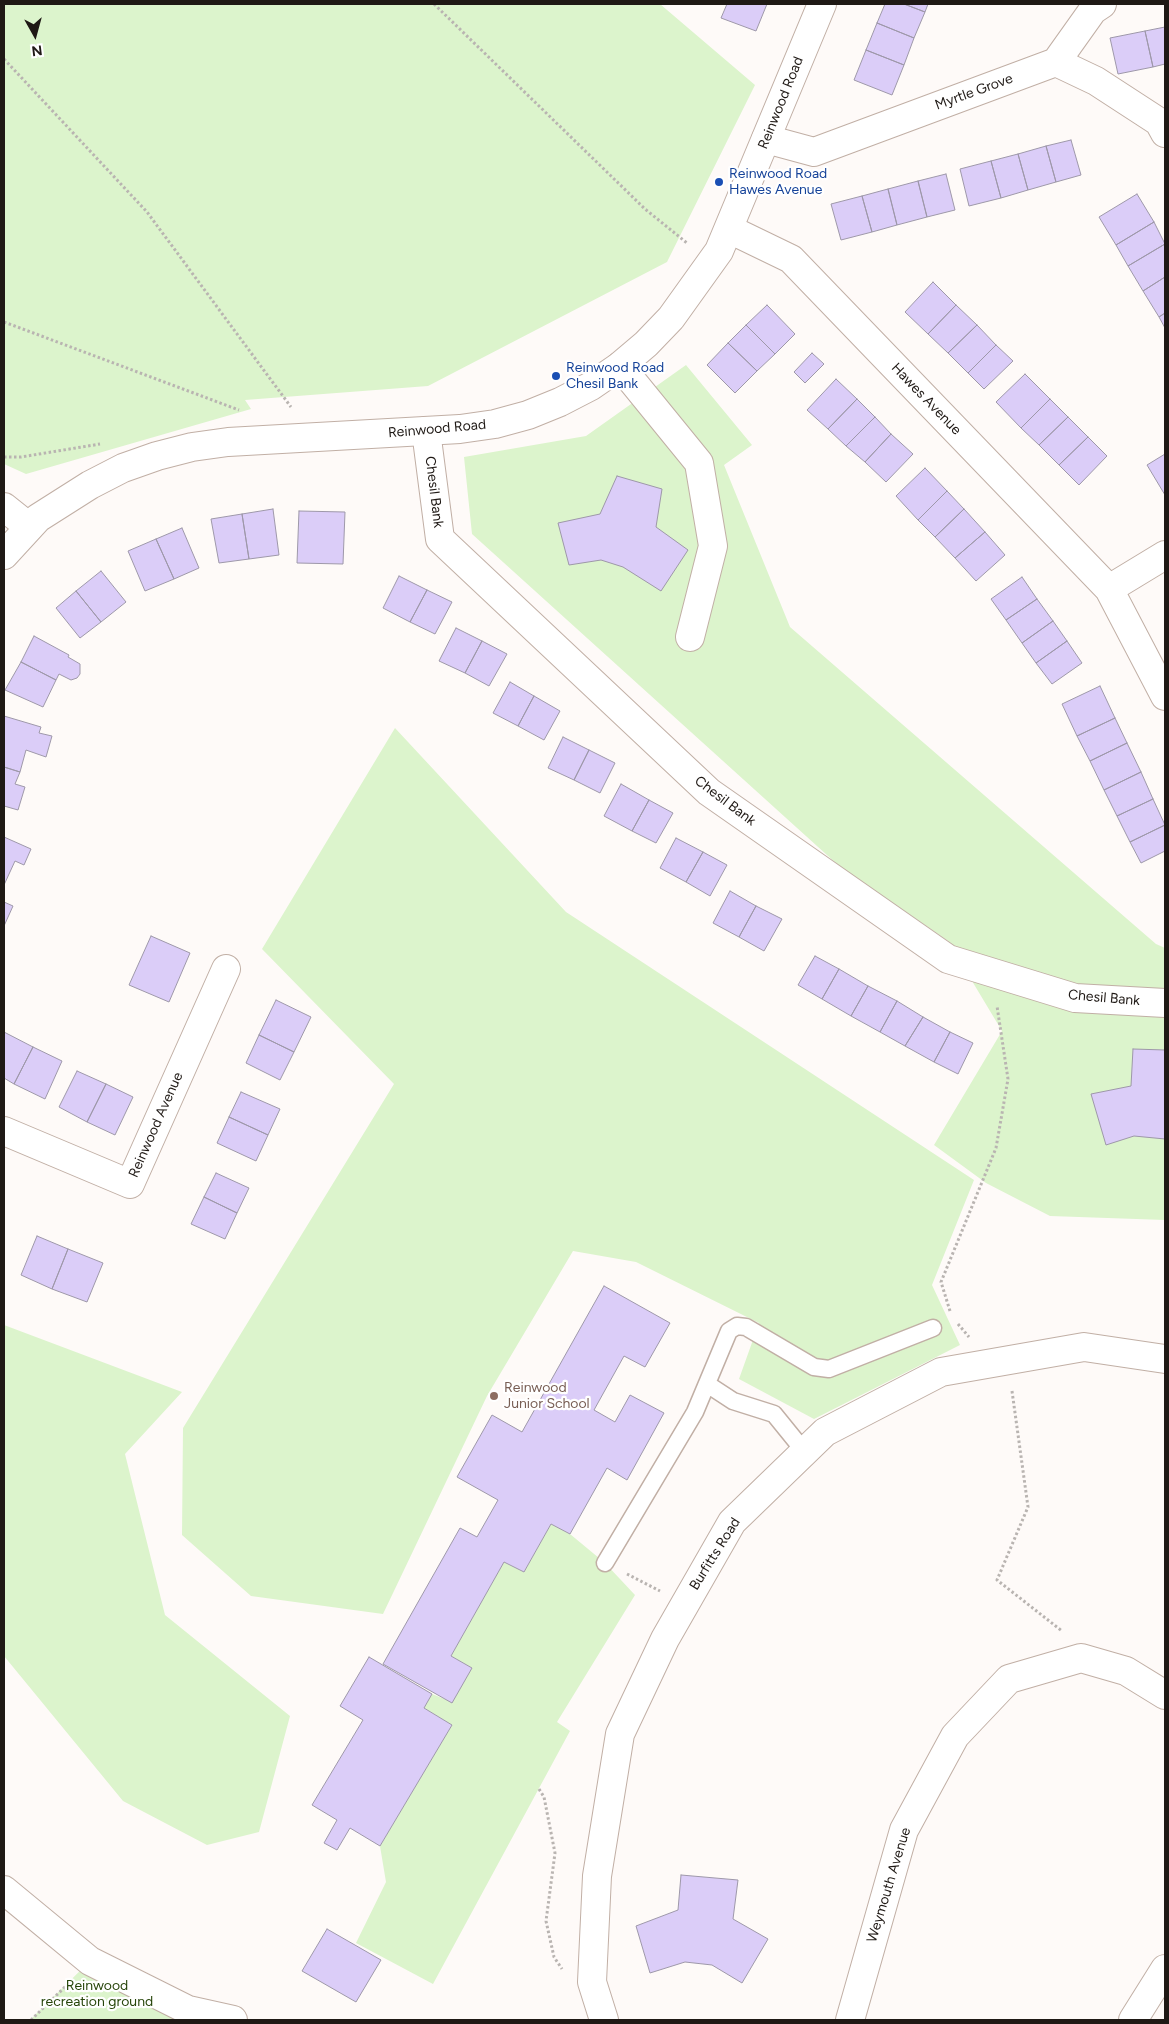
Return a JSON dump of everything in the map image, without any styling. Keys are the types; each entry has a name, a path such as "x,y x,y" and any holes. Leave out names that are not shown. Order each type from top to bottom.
{"street":[{"name":"Reinwood Road","path":"4,555 29,526 90,485 123,468 157,456 192,447 228,442 469,428 528,415 591,386 620,366 646,344 671,318 711,262 730,229 822,4"},
{"path":"1102,4 1093,10 1056,62 1096,81 1159,122 1165,134"},
{"name":"Myrtle Grove","path":"766,139 814,152 1056,62"},
{"name":"Hawes Avenue","path":"730,229 791,259 1109,589 1165,696"},
{"path":"620,366 700,463 713,546 690,637"},
{"name":"Chesil Bank","path":"426,431 440,539 709,792 948,959 1075,998 1165,1003"},
{"path":"4,507 29,526"},
{"path":"1109,589 1165,554"},
{"name":"Reinwood Avenue","path":"4,1132 130,1184 226,969"},
{"name":"Burfitts Road","path":"604,2020 592,1982 596,1876 620,1734 665,1639 732,1522 825,1432 941,1372 1084,1348 1165,1359"},
{"name":"Weymouth Avenue","path":"850,2020 904,1830 955,1736 1009,1679 1081,1658 1126,1671 1165,1695"},
{"path":"4,1890 90,1961 188,2010 233,2020"},
{"path":"1133,2020 1165,1968"}],"lane":[{"path":"605,1563 695,1412 729,1331 736,1326 746,1327 814,1367 829,1369 933,1328"},
{"path":"707,1384 733,1401 774,1414 804,1451"}],"path":[{"path":"434,4 645,209 711,262"},
{"path":"4,59 148,212 312,437"},
{"path":"4,322 247,413"},
{"path":"952,1317 941,1282 996,1148 1008,1079 992,973"},
{"path":"956,1323 966,1335 1004,1361 1028,1507 997,1580 1066,1634"},
{"path":"605,1563 684,1604"},
{"path":"539,1789 544,1797 556,1853 546,1921 554,1957 565,1973"},
{"path":"31,2020 90,1961"}],"green space":[{"path":"4,4 660,4 755,85 667,262 428,386 245,400 251,409 26,474 4,464"},
{"path":"686,365 752,445 724,465 790,627 1156,944 1165,948 1165,1220 1050,1216 986,1183 934,1145 1002,1031 948,941 838,865 472,534 464,457 586,436"},
{"path":"395,728 566,912 974,1180 932,1285 960,1345 814,1419 739,1379 759,1323 636,1262 573,1251 487,1396 383,1614 251,1596 182,1535 183,1428 394,1084 262,949"},
{"path":"4,1325 182,1392 125,1454 165,1615 290,1716 259,1832 207,1845 123,1801 4,1656"},
{"path":"551,1524 570,1534 605,1563 635,1595 557,1722 570,1731 433,1984 356,1943 386,1882 380,1846 452,1725 424,1708 432,1694 452,1702 472,1668 451,1656 504,1562 524,1572"},
{"name":"Reinwood recreation ground","path":"90,1961 233,2020 30,2020"}],"building":[{"path":"727,4 767,4 756,31 721,18"},
{"path":"885,4 904,4 925,12 914,38 877,23"},
{"path":"904,4 928,4 925,12"},
{"path":"877,23 914,38 904,65 866,50"},
{"path":"1165,27 1165,64 1153,67 1145,31"},
{"path":"1145,31 1153,67 1118,74 1110,38"},
{"path":"866,50 904,65 892,95 854,80"},
{"path":"1071,140 1081,175 1056,182 1046,146"},
{"path":"1046,146 1056,182 1028,190 1018,154"},
{"path":"1018,154 1028,190 1001,198 991,161"},
{"path":"991,161 1001,198 969,206 960,169"},
{"path":"946,174 955,210 927,217 918,181"},
{"path":"918,181 927,217 897,225 888,189"},
{"path":"888,189 897,225 872,232 862,196"},
{"path":"1137,194 1154,222 1116,245 1099,217"},
{"path":"862,196 872,232 841,240 831,204"},
{"path":"1154,222 1165,244 1128,266 1116,245"},
{"path":"1165,244 1165,277 1143,291 1128,266"},
{"path":"1165,277 1165,313 1159,317 1143,291"},
{"path":"933,282 956,305 928,334 905,312"},
{"path":"767,305 795,334 775,354 746,325"},
{"path":"956,305 977,325 948,353 928,334"},
{"path":"1165,313 1165,328 1159,317"},
{"path":"746,325 775,354 757,371 728,343"},
{"path":"977,325 996,345 968,373 948,353"},
{"path":"728,343 757,371 735,393 707,365"},
{"path":"996,345 1013,361 984,389 968,373"},
{"path":"812,353 824,364 805,383 794,372"},
{"path":"1025,374 1050,399 1021,428 996,402"},
{"path":"836,379 857,399 828,429 807,410"},
{"path":"857,399 875,417 846,446 828,429"},
{"path":"1050,399 1068,417 1039,445 1021,428"},
{"path":"875,417 891,434 865,462 846,446"},
{"path":"1068,417 1088,437 1059,465 1039,445"},
{"path":"891,434 913,454 886,482 865,462"},
{"path":"1088,437 1107,456 1079,485 1059,465"},
{"path":"1165,454 1165,495 1147,465"},
{"path":"925,468 947,491 918,520 896,496"},
{"path":"617,476 662,489 656,527 688,550 661,591 623,567 601,560 569,565 558,523 600,514"},
{"path":"947,491 964,509 935,537 918,520"},
{"path":"273,509 279,555 249,559 242,514"},
{"path":"964,509 985,532 955,558 935,537"},
{"path":"299,511 345,512 343,564 297,563"},
{"path":"242,514 249,559 219,563 211,519"},
{"path":"182,528 199,568 174,579 156,539"},
{"path":"985,532 1005,555 976,581 955,558"},
{"path":"156,539 174,579 145,591 128,551"},
{"path":"101,571 126,602 101,622 76,591"},
{"path":"399,576 427,590 410,622 383,608"},
{"path":"1022,577 1037,599 1006,620 991,599"},
{"path":"427,590 452,602 435,634 410,622"},
{"path":"76,591 101,622 80,638 56,608"},
{"path":"1037,599 1053,621 1022,643 1006,620"},
{"path":"1053,621 1067,641 1036,663 1022,643"},
{"path":"456,628 482,641 465,673 439,661"},
{"path":"34,636 69,655 68,657 80,664 80,674 77,678 71,680 59,674 56,680 21,662"},
{"path":"482,641 507,654 489,686 465,673"},
{"path":"1067,641 1082,663 1052,684 1036,663"},
{"path":"21,662 56,680 43,707 5,690"},
{"path":"510,682 534,696 518,726 493,713"},
{"path":"1100,686 1115,718 1077,736 1062,704"},
{"path":"534,696 560,711 544,740 518,726"},
{"path":"4,716 41,727 39,733 52,736 46,757 26,750 20,772 4,767"},
{"path":"1115,718 1127,743 1090,761 1077,736"},
{"path":"563,737 589,750 574,780 548,768"},
{"path":"1127,743 1141,772 1104,790 1090,761"},
{"path":"589,750 615,763 600,793 574,780"},
{"path":"4,767 20,772 15,784 25,787 18,810 4,806"},
{"path":"1141,772 1153,799 1117,816 1104,790"},
{"path":"621,784 649,800 632,831 604,816"},
{"path":"1153,799 1165,825 1130,842 1117,816"},
{"path":"649,800 673,813 656,843 632,831"},
{"path":"1165,825 1165,851 1141,863 1130,842"},
{"path":"4,837 31,849 24,865 15,861 4,885"},
{"path":"676,838 703,852 686,882 660,868"},
{"path":"703,852 727,865 710,896 686,882"},
{"path":"730,891 756,906 739,937 713,923"},
{"path":"4,902 13,906 4,926"},
{"path":"756,906 782,919 764,951 739,937"},
{"path":"151,936 190,953 169,1002 129,985"},
{"path":"815,956 839,969 822,999 798,985"},
{"path":"839,969 868,986 851,1016 822,999"},
{"path":"868,986 897,1001 880,1032 851,1016"},
{"path":"276,1000 311,1017 294,1052 259,1035"},
{"path":"897,1001 923,1017 905,1046 880,1032"},
{"path":"923,1017 950,1032 934,1062 905,1046"},
{"path":"4,1032 33,1047 14,1084 4,1078"},
{"path":"950,1032 973,1043 958,1074 934,1062"},
{"path":"259,1035 294,1052 280,1080 246,1063"},
{"path":"33,1047 62,1061 45,1099 14,1084"},
{"path":"1133,1049 1165,1050 1165,1139 1134,1136 1106,1145 1091,1094 1131,1086"},
{"path":"77,1071 106,1084 87,1122 59,1107"},
{"path":"106,1084 133,1097 115,1135 87,1122"},
{"path":"241,1092 280,1109 268,1135 229,1117"},
{"path":"229,1117 268,1135 256,1161 217,1143"},
{"path":"216,1173 249,1188 237,1213 204,1197"},
{"path":"204,1197 237,1213 225,1239 191,1224"},
{"path":"37,1236 68,1249 52,1289 21,1275"},
{"path":"68,1249 103,1263 87,1302 52,1289"},
{"path":"604,1286 670,1323 645,1367 624,1356 594,1410 615,1422 630,1395 664,1413 627,1480 607,1468 570,1534 551,1524 524,1572 504,1562 451,1656 472,1668 452,1703 383,1664 460,1528 477,1537 498,1500 457,1477 492,1415 522,1432"},
{"path":"369,1657 432,1694 424,1708 452,1725 380,1846 350,1828 337,1850 324,1843 337,1820 312,1805 363,1720 340,1706"},
{"path":"681,1875 738,1880 733,1919 768,1939 742,1983 712,1965 685,1962 650,1973 636,1926 678,1910"},
{"path":"327,1929 381,1960 356,2002 302,1971"}],"place":[{"name":"Reinwood Road Hawes Avenue","path":"719,182"},
{"name":"Reinwood Road Chesil Bank","path":"556,376"},
{"name":"Reinwood Junior School","path":"494,1396"}]}
